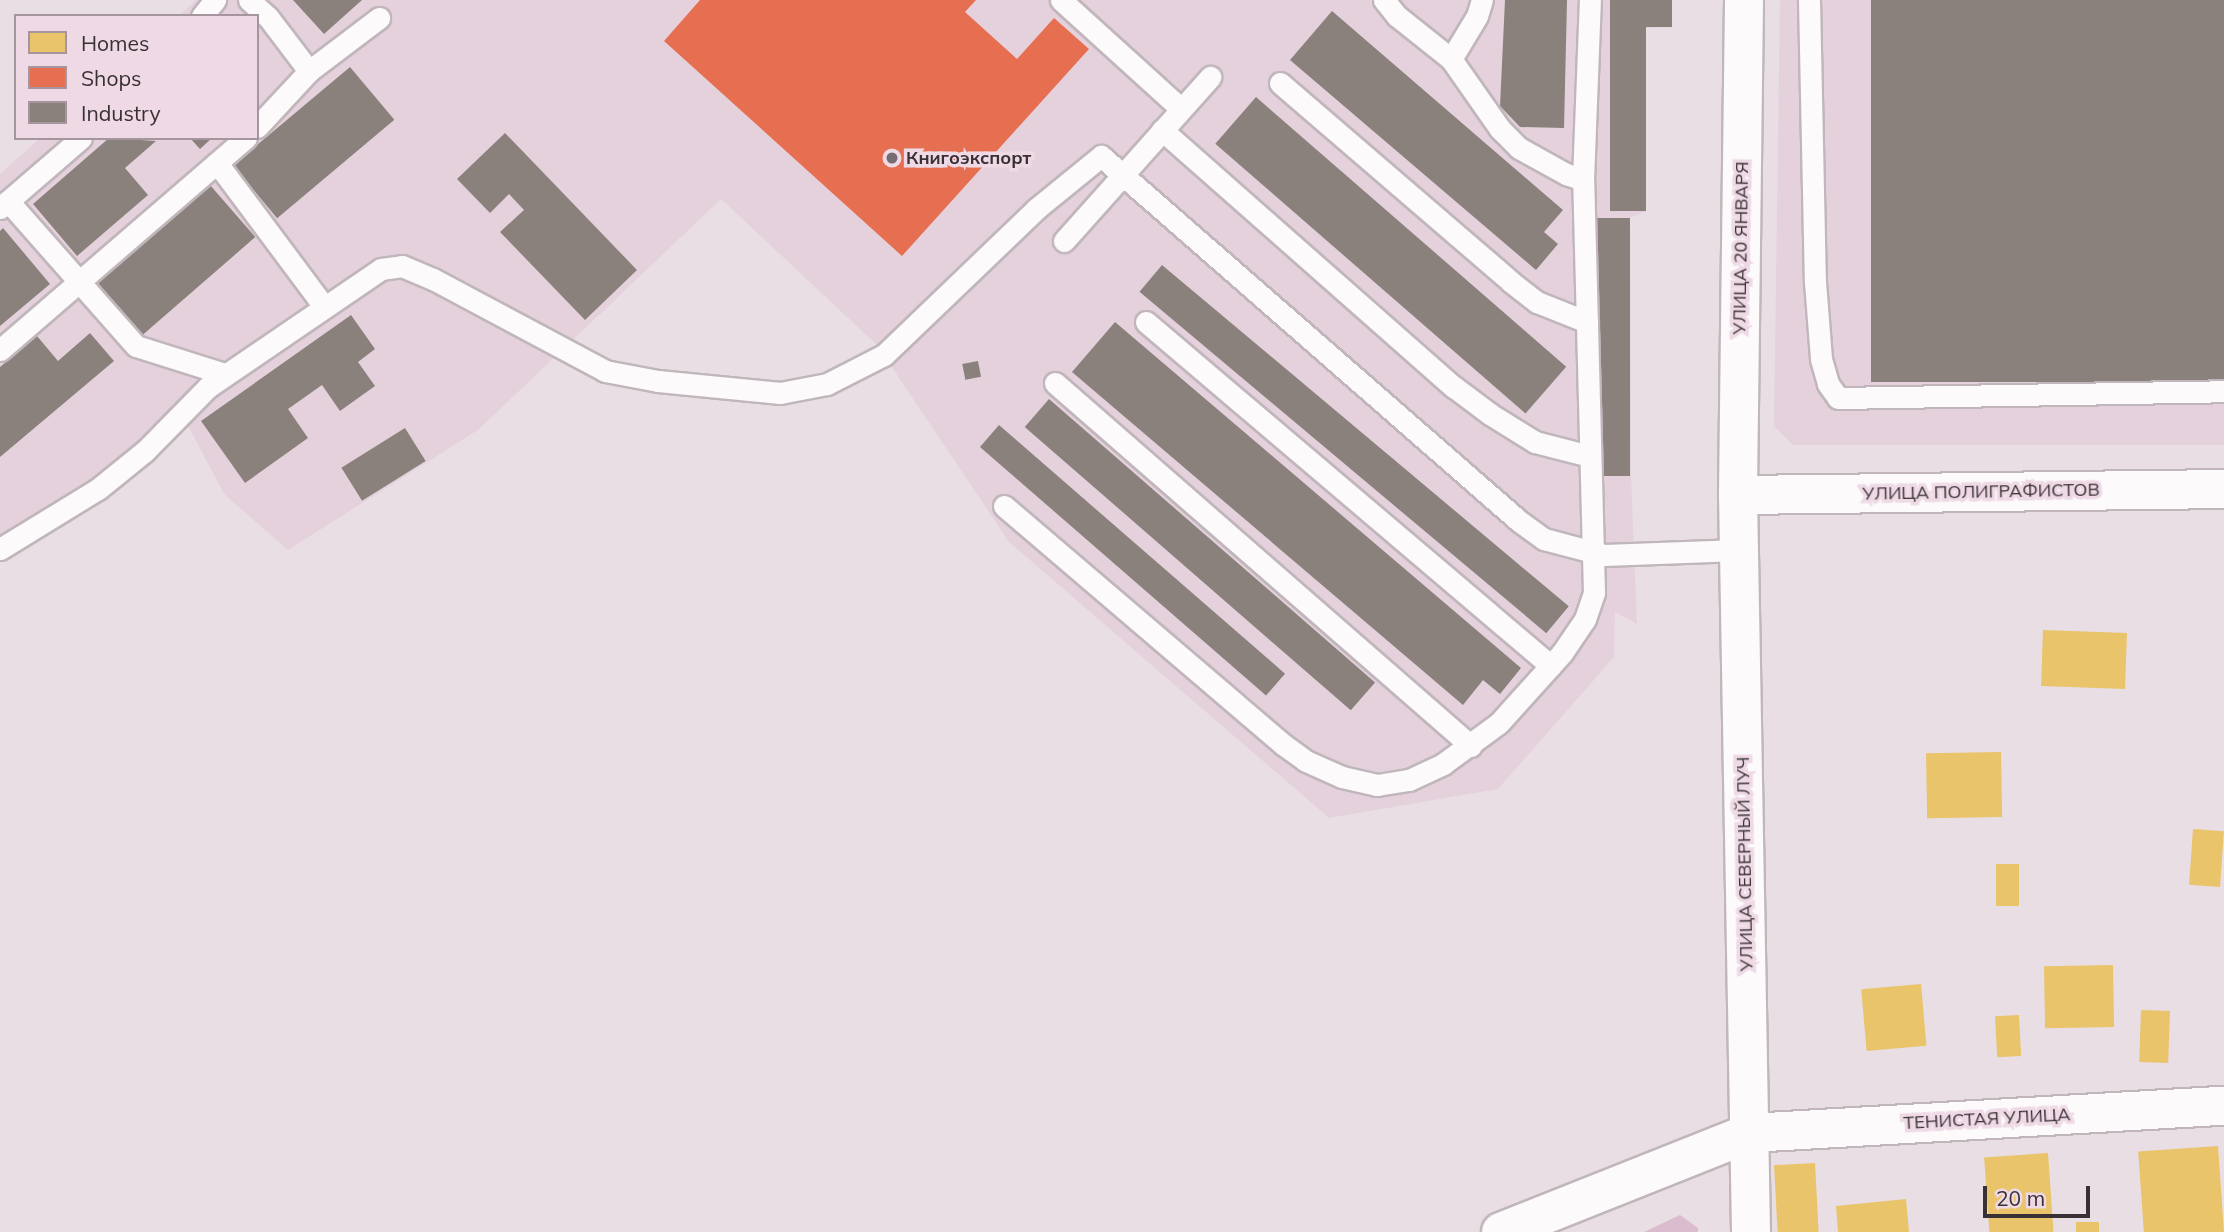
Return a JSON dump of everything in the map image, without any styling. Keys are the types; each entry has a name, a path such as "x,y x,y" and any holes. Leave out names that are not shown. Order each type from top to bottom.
{"street":[{"name":"УЛИЦА 20 ЯНВАРЯ","path":"1738,495 1744,0"},
{"name":"УЛИЦА ПОЛИГРАФИСТОВ","path":"1738,495 2224,489"},
{"name":"УЛИЦА СЕВЕРНЫЙ ЛУЧ","path":"1738,495 1751,1232"},
{"name":"ТЕНИСТАЯ УЛИЦА","path":"1501,1232 1750,1133 2224,1105"}],"lane":[{"path":"204,14 215,0"},
{"path":"248,0 268,17 309,71"},
{"path":"1061,0 1181,109"},
{"path":"1384,0 1397,16 1451,59 1500,128 1519,148 1541,162 1583,180"},
{"path":"1451,59 1477,16 1482,0"},
{"path":"1004,506 1306,761 1342,777 1377,785 1409,780 1443,764 1499,723 1550,666 1585,619 1594,593 1583,180 1590,0"},
{"path":"1809,0 1815,282 1821,359 1828,384 1838,398 2224,391"},
{"path":"259,125 309,71 379,18"},
{"path":"1064,241 1210,77"},
{"path":"1280,83 1536,302 1587,322"},
{"path":"1162,130 1454,387 1490,414 1535,442 1590,456"},
{"path":"79,140 4,205 79,282 136,346 225,374"},
{"path":"0,350 244,140"},
{"path":"0,549 98,489 145,451 181,412 225,374 323,305 381,269 402,265 605,371 658,381 780,393 827,384 884,355 1035,209 1101,156 1519,521 1544,539 1593,553 1634,555 1739,550"},
{"path":"217,163 323,305"},
{"path":"1146,322 1550,666"},
{"path":"1055,383 1471,746"}],"shaded area":[{"path":"196,0 1672,0 1672,27 1646,28 1646,211 1630,218 1631,476 1637,624 1615,612 1614,657 1498,789 1329,818 1009,542 877,345 721,199 478,430 288,550 224,494 184,418 113,487 69,522 0,560 0,174 38,140 259,140 259,14 181,14"},
{"path":"1780,0 2224,0 2224,445 1793,445 1774,426"},
{"path":"1680,1215 1698,1228 1698,1232 1644,1232"}],"building: Homes":[{"path":"2043,630 2127,633 2125,689 2041,686"},
{"path":"2001,752 2002,817 1927,818 1926,753"},
{"path":"2193,829 2224,831 2220,887 2189,885"},
{"path":"1996,864 2019,864 2019,906 1996,906"},
{"path":"2113,965 2114,1027 2045,1028 2044,966"},
{"path":"1921,984 1926,1046 1867,1051 1861,989"},
{"path":"2141,1010 2170,1011 2168,1063 2139,1062"},
{"path":"2019,1015 2021,1056 1997,1057 1995,1016"},
{"path":"2218,1146 2224,1232 2144,1232 2138,1152"},
{"path":"2048,1153 2054,1232 1989,1232 1984,1157"},
{"path":"1815,1163 1819,1232 1778,1232 1774,1165"},
{"path":"1906,1199 1909,1232 1838,1232 1836,1206"},
{"path":"2076,1222 2099,1222 2099,1232 2076,1232"}],"building: Shops":[{"name":"Книгоэкспорт","path":"700,0 976,0 965,12 1017,59 1054,18 1089,49 902,256 664,41"}],"building: Industry":[{"path":"293,0 362,0 324,34"},
{"path":"1505,0 1567,0 1564,128 1520,127 1500,106"},
{"path":"1610,0 1672,0 1672,27 1646,27 1646,211 1610,211"},
{"path":"1871,0 2224,0 2224,382 1871,382"},
{"path":"1332,11 1563,210 1544,232 1558,244 1536,270 1290,60"},
{"path":"350,67 394,120 277,218 233,165"},
{"path":"1256,97 1566,367 1526,413 1215,144"},
{"path":"505,133 637,270 585,320 500,232 524,210 509,194 490,213 457,179"},
{"path":"107,140 156,141 125,168 148,195 77,256 33,204"},
{"path":"192,140 210,140 200,149"},
{"path":"210,185 255,237 143,335 98,283"},
{"path":"1595,218 1630,218 1630,476 1595,476"},
{"path":"3,228 50,284 0,326 0,231"},
{"path":"1162,265 1569,606 1546,633 1140,292"},
{"path":"351,315 375,349 358,362 375,386 340,411 322,385 288,409 308,438 245,483 201,421"},
{"path":"1115,322 1521,668 1500,694 1483,680 1463,705 1072,372"},
{"path":"90,333 114,361 0,457 0,367 37,336 58,361"},
{"path":"978,361 981,377 965,380 962,364"},
{"path":"1049,399 1375,682 1351,710 1025,427"},
{"path":"999,425 1285,674 1266,696 980,447"},
{"path":"405,428 426,461 362,501 341,468"}],"place":[{"name":"Книгоэкспорт","path":"892,158"}]}
